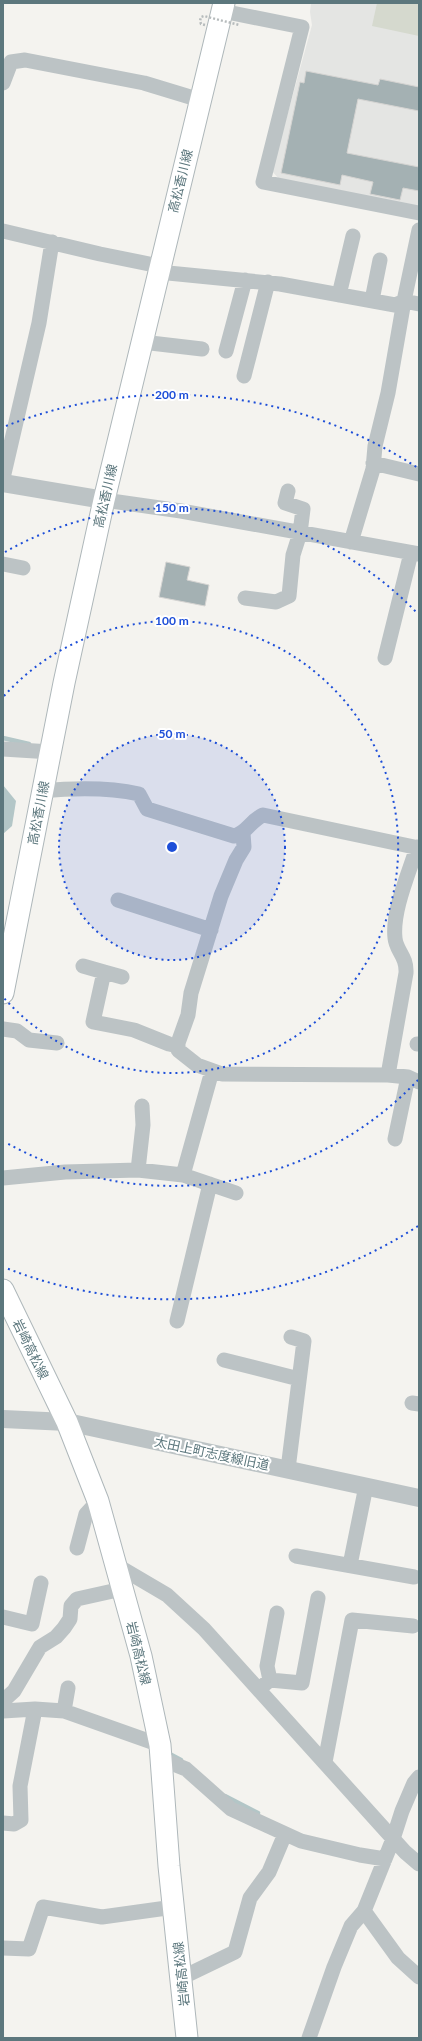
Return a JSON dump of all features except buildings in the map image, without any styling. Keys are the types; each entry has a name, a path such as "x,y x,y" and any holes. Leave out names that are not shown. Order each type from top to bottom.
{"main road":[{"name":"高松香川線","path":"3,993 42,790 104,500 158,269 223,7"},
{"name":"岩崎高松線","path":"3,1290 67,1422 98,1501 141,1656 160,1752 187,2038"}],"street":[{"path":"223,7 302,27 263,182 419,213"},
{"path":"3,83 11,62 25,60 144,83 200,100"},
{"path":"351,542 373,463 375,446 388,393 404,301 419,230"},
{"path":"3,231 158,269 268,282 395,305 404,301 419,304"},
{"path":"340,295 353,236"},
{"path":"3,478 39,323 52,242"},
{"path":"372,300 380,260"},
{"path":"226,351 245,280"},
{"path":"244,376 268,282"},
{"path":"142,342 202,348"},
{"path":"373,463 419,474"},
{"path":"3,483 181,511 415,553 385,658"},
{"path":"245,598 276,602 289,596 293,556 300,533 303,509 285,503 288,490"},
{"path":"3,564 23,568"},
{"path":"3,749 50,752"},
{"path":"42,790 74,788 126,791 139,794 147,809 234,836 243,833 254,820 263,815 418,847 398,906 395,938 406,963 406,973 388,1075"},
{"path":"243,833 244,847 236,860 221,896 191,993 188,1015 178,1050 183,1056 197,1065 222,1074 388,1075 413,1079 396,1139"},
{"path":"118,900 211,930"},
{"path":"83,966 122,977"},
{"path":"104,972 93,1022 134,1030 178,1046"},
{"path":"3,1029 17,1031 29,1040 57,1043"},
{"path":"183,1175 212,1071"},
{"path":"138,1170 143,1125 142,1106"},
{"path":"3,1178 65,1172 138,1170 183,1175 236,1193"},
{"path":"177,1321 210,1184"},
{"path":"288,1469 304,1341 291,1337"},
{"path":"224,1360 299,1379"},
{"name":"太田上町志度線旧道","path":"3,1419 67,1422 419,1498"},
{"path":"350,1565 366,1486"},
{"path":"77,1548 86,1514 98,1501"},
{"path":"296,1556 414,1577"},
{"path":"116,1565 167,1595 264,1685 325,1762 393,1839 419,1864"},
{"path":"3,1617 32,1624 41,1584"},
{"path":"3,1701 14,1691 40,1648 56,1637 64,1628 70,1619 71,1606 77,1599 122,1589"},
{"path":"264,1685 302,1683 318,1598"},
{"path":"264,1685 277,1613"},
{"path":"325,1762 352,1620 413,1626"},
{"path":"64,1711 68,1688"},
{"path":"3,1823 14,1824 21,1820 20,1786 35,1709"},
{"path":"3,1711 35,1709 64,1711 160,1752 186,1769 231,1809 284,1834 301,1841 360,1855 385,1859"},
{"path":"309,2038 334,1967 351,1926 364,1911 393,1839 402,1811 414,1783 419,1777"},
{"path":"181,1978 235,1952 250,1898 269,1872 284,1834"},
{"path":"3,1948 29,1949 43,1907 102,1917 174,1907"},
{"path":"364,1911 398,1958 419,1977"}],"path":[{"path":"205,25 200,21 201,17 204,16 239,25"}],"shaded area":[{"path":"311,3 419,3 419,207 280,180 272,171 312,25 310,12"},
{"path":"377,3 419,3 419,36 372,26"},
{"path":"3,785 16,801 12,826 3,834"}],"waterway":[{"path":"3,738 29,744"},
{"path":"166,1752 181,1760"},
{"path":"225,1796 258,1813"}]}
